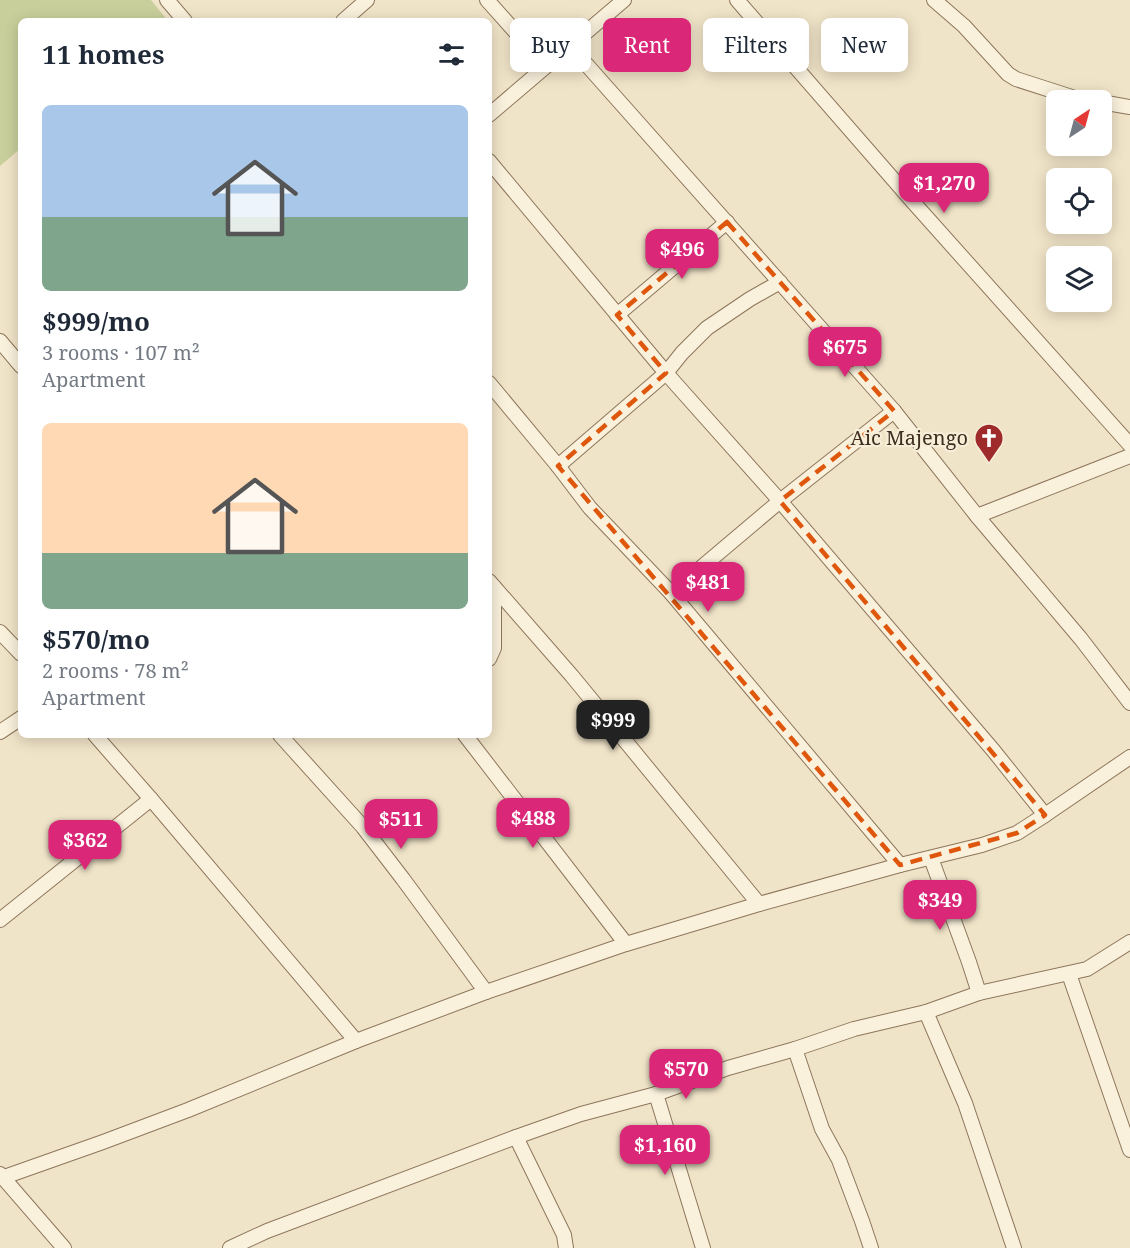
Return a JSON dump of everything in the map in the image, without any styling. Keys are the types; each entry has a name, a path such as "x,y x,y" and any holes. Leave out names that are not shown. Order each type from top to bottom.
{"street":[{"path":"167,0 182,18"},
{"path":"346,18 367,0"},
{"path":"487,0 510,26"},
{"path":"591,28 624,0"},
{"path":"737,0 1130,446"},
{"path":"934,0 964,26 1008,74 1016,79 1050,90"},
{"path":"591,70 894,411 1130,702"},
{"path":"492,112 539,72"},
{"path":"1112,104 1130,107"},
{"path":"492,165 666,373 780,501 1046,815"},
{"path":"617,315 727,222"},
{"path":"558,466 666,373 706,328 780,282"},
{"path":"0,341 18,362"},
{"path":"492,387 590,508 671,593 900,866"},
{"path":"671,593 780,501 894,411"},
{"path":"1115,428 1130,427"},
{"path":"977,516 1130,456"},
{"path":"492,584 494,648 492,652"},
{"path":"492,584 580,685 759,904"},
{"path":"0,632 18,651"},
{"path":"0,732 18,720"},
{"path":"98,738 356,1041"},
{"path":"283,738 363,827 486,992"},
{"path":"467,738 626,944"},
{"path":"64,1248 2,1175 103,1142 356,1041 486,992 626,944 759,904 982,845 1017,833 1130,757"},
{"path":"0,920 151,799"},
{"path":"931,858 979,993"},
{"path":"230,1248 267,1231 581,1114 656,1094 728,1068 854,1029 926,1012 979,993 1087,969 1130,942"},
{"path":"1069,974 1129,1144"},
{"path":"926,1012 965,1103 1014,1248"},
{"path":"795,1049 822,1129 839,1161 871,1248"},
{"path":"656,1094 703,1248"},
{"path":"516,1137 564,1235 566,1248"}],"highlighted area":[{"path":"727,222 894,411 780,501 1045,815 1017,833 900,865 558,466 666,373 617,315"}],"green space":[{"path":"0,0 151,0 166,18 18,18 18,151 0,166"}],"place":[{"name":"Aic Majengo","path":"989,464"}]}
